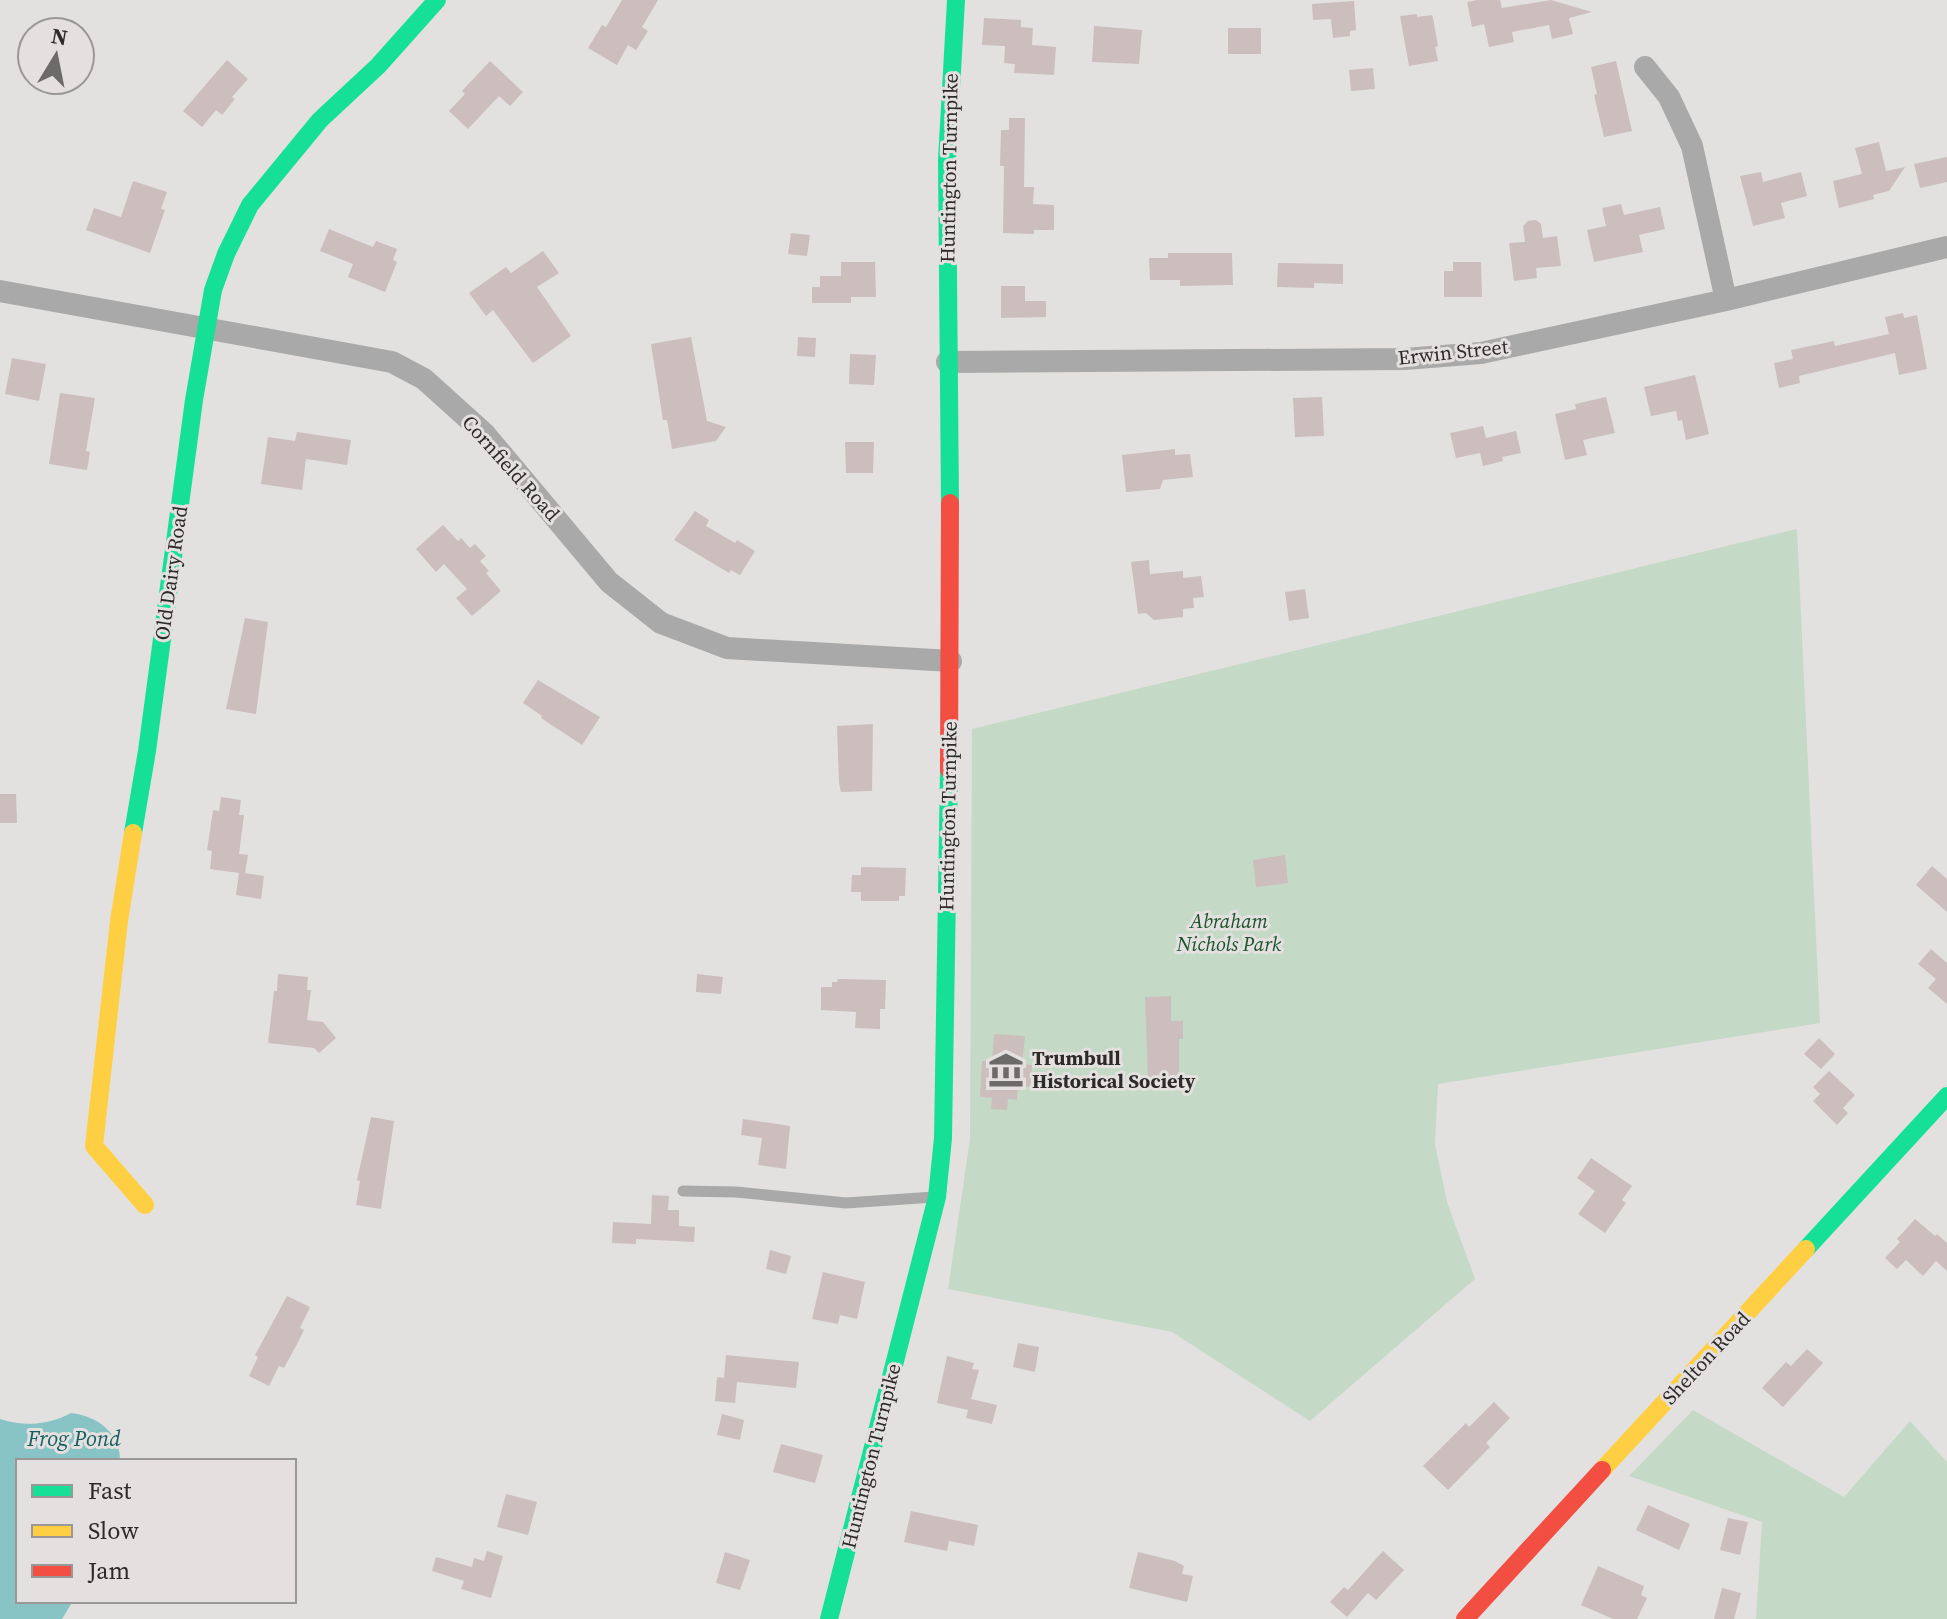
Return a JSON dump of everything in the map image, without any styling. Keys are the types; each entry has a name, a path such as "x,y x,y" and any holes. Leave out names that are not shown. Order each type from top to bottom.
{"main road":[{"name":"Old Dairy Road","path":"145,1205 94,1146 119,921 147,751 194,400 217,278 250,205 320,120 378,66 437,0"},
{"name":"Huntington Turnpike","path":"829,1619 937,1197 943,1138 951,661 947,160 956,0"},
{"name":"Shelton Road","path":"1465,1619 1947,1096"}],"street":[{"path":"1645,67 1669,97 1692,146 1726,300"},
{"name":"Erwin Street","path":"947,362 1405,359 1481,353 1726,300 1947,247"},
{"name":"Cornfield Road","path":"0,291 392,362 424,379 485,434 609,582 661,623 727,648 951,661"}],"lane":[{"path":"683,1191 736,1192 846,1203 937,1197"}],"green space":[{"name":"Abraham Nichols Park","path":"1797,529 1820,1023 1438,1084 1435,1144 1447,1202 1475,1279 1310,1421 1172,1332 948,1289 970,1139 972,729"},
{"path":"1693,1410 1844,1497 1910,1421 1947,1462 1947,1619 1756,1619 1762,1522 1629,1476"}],"water":[{"name":"Frog Pond","path":"71,1413 98,1422 112,1434 120,1459 16,1459 16,1603 72,1603 62,1619 0,1619 0,1419 36,1424"}],"building":[{"path":"622,0 658,0 642,27 648,31 636,50 628,45 617,65 588,48 602,25 606,27"},
{"path":"1500,0 1502,8 1551,0 1592,12 1569,18 1573,34 1552,39 1549,25 1512,32 1514,42 1489,47 1484,24 1472,27 1467,2"},
{"path":"1354,1 1356,30 1350,31 1350,36 1333,38 1331,19 1313,20 1312,4"},
{"path":"1417,14 1417,17 1432,15 1438,61 1409,66 1400,16"},
{"path":"984,18 1021,20 1021,27 1033,28 1032,45 1056,47 1054,75 1014,73 1015,64 1004,63 1005,46 982,45"},
{"path":"1094,26 1142,30 1139,64 1092,62"},
{"path":"1228,28 1261,28 1261,54 1228,54"},
{"path":"227,60 248,79 232,97 235,99 222,115 216,110 202,127 183,111"},
{"path":"490,61 523,92 510,106 499,96 468,129 449,111 465,94 462,91"},
{"path":"1616,61 1632,131 1604,137 1591,67"},
{"path":"1373,68 1375,89 1351,91 1349,70"},
{"path":"1009,118 1025,118 1024,187 1034,187 1033,204 1054,205 1054,230 1034,230 1034,234 1003,233 1001,130 1009,130"},
{"path":"1879,142 1886,171 1905,167 1889,191 1873,195 1874,199 1839,208 1833,181 1862,174 1855,148"},
{"path":"1947,157 1947,182 1920,188 1914,164"},
{"path":"1761,172 1763,182 1801,172 1807,196 1781,203 1785,218 1753,226 1740,176"},
{"path":"133,181 167,192 161,209 165,210 150,253 86,230 94,208 121,217"},
{"path":"1621,204 1624,215 1660,207 1665,229 1639,235 1643,252 1594,262 1587,230 1606,226 1602,208"},
{"path":"1536,220 1541,224 1543,238 1557,236 1561,266 1536,268 1537,278 1514,281 1509,243 1525,242 1523,226 1528,221"},
{"path":"329,229 373,247 376,241 397,249 393,260 397,262 385,292 348,277 353,264 320,251"},
{"path":"791,233 810,235 807,256 788,254"},
{"path":"543,251 559,273 537,287 571,336 533,363 493,310 486,316 469,293 506,267 511,273"},
{"path":"1168,253 1232,253 1233,285 1180,286 1180,280 1150,280 1149,258 1168,258"},
{"path":"841,262 875,262 876,297 851,297 851,303 812,303 812,287 820,287 820,276 841,276"},
{"path":"1453,262 1481,262 1482,297 1444,297 1444,271 1453,271"},
{"path":"1278,263 1343,264 1343,284 1314,283 1314,288 1277,287"},
{"path":"1001,286 1025,286 1025,301 1046,301 1046,317 1001,318"},
{"path":"1903,313 1904,318 1917,315 1927,369 1899,375 1895,353 1799,376 1800,383 1779,388 1774,363 1793,359 1791,350 1834,341 1835,346 1889,334 1885,317"},
{"path":"691,337 707,421 726,427 716,441 672,449 667,420 663,420 651,344"},
{"path":"798,337 816,338 815,357 797,356"},
{"path":"850,354 876,355 874,385 849,384"},
{"path":"12,358 46,364 39,401 5,394"},
{"path":"1695,375 1709,434 1686,440 1682,420 1678,421 1676,411 1651,416 1644,387"},
{"path":"60,393 95,398 86,451 90,452 87,470 49,464"},
{"path":"1322,397 1324,436 1295,437 1293,398"},
{"path":"1606,397 1615,433 1583,440 1587,455 1565,460 1555,414 1576,409 1575,404"},
{"path":"1483,426 1486,438 1516,431 1521,453 1483,466 1480,453 1456,458 1450,433"},
{"path":"297,432 351,440 347,465 306,459 302,490 261,484 268,437 295,441"},
{"path":"845,442 874,442 873,473 846,473"},
{"path":"1175,449 1175,455 1190,454 1193,477 1163,480 1160,489 1126,492 1122,455"},
{"path":"695,511 709,520 706,526 755,551 740,575 731,570 729,573 674,540"},
{"path":"443,525 458,541 461,538 470,548 475,544 486,556 480,561 501,591 472,616 456,598 467,589 444,564 436,572 416,549"},
{"path":"1149,560 1150,574 1183,571 1183,578 1201,576 1204,597 1193,598 1194,608 1183,609 1183,617 1154,620 1146,613 1138,614 1131,562"},
{"path":"1305,589 1309,618 1289,621 1285,592"},
{"path":"245,618 268,622 256,714 226,709"},
{"path":"538,680 600,717 582,745 523,703"},
{"path":"873,724 872,791 841,792 837,726"},
{"path":"0,794 16,794 17,823 0,823"},
{"path":"221,797 241,800 239,815 244,815 239,854 248,855 245,873 264,876 261,899 236,895 239,873 210,869 212,851 207,850 213,810 219,811"},
{"path":"1285,855 1288,883 1256,887 1253,860"},
{"path":"1932,866 1947,879 1947,912 1916,885"},
{"path":"861,867 906,868 905,896 899,896 899,901 861,901 861,892 851,892 852,875 861,875"},
{"path":"1931,949 1947,963 1947,1004 1928,988 1936,979 1918,964"},
{"path":"278,974 308,977 307,990 311,990 307,1020 323,1022 336,1038 319,1053 314,1048 268,1043"},
{"path":"697,974 723,977 721,994 696,992"},
{"path":"838,979 886,980 885,1009 880,1009 880,1029 855,1028 856,1012 821,1010 821,987 832,987 832,982"},
{"path":"1171,996 1171,1021 1183,1021 1183,1039 1179,1039 1179,1078 1148,1078 1145,997"},
{"name":"Trumbull Historical Society","path":"994,1034 1025,1036 1022,1064 1032,1065 1030,1087 1018,1086 1017,1100 1008,1099 1007,1110 991,1109 992,1098 980,1097 982,1061 992,1061"},
{"path":"1819,1038 1835,1054 1821,1069 1804,1054"},
{"path":"1829,1071 1855,1095 1843,1108 1848,1113 1837,1125 1813,1101 1820,1094 1813,1087"},
{"path":"371,1117 394,1121 381,1209 356,1205 360,1181 357,1180"},
{"path":"743,1119 790,1126 786,1169 758,1165 762,1138 741,1135"},
{"path":"1591,1158 1632,1186 1622,1200 1626,1203 1605,1233 1578,1214 1595,1191 1577,1178"},
{"path":"652,1195 669,1196 668,1210 679,1210 679,1226 695,1227 694,1242 636,1239 636,1244 612,1243 613,1222 651,1224"},
{"path":"1915,1219 1947,1243 1947,1271 1936,1261 1923,1276 1906,1260 1897,1269 1885,1258"},
{"path":"770,1250 791,1256 786,1274 766,1269"},
{"path":"823,1272 865,1282 857,1319 840,1315 838,1324 812,1319"},
{"path":"287,1296 310,1307 296,1346 284,1368 279,1366 269,1386 249,1376 258,1357 255,1355"},
{"path":"1018,1343 1039,1347 1035,1372 1013,1367"},
{"path":"1807,1349 1823,1363 1783,1407 1762,1388 1786,1362 1791,1366"},
{"path":"726,1355 799,1362 796,1388 737,1382 735,1403 715,1401 717,1377 724,1378"},
{"path":"947,1356 974,1363 972,1369 979,1370 971,1399 997,1405 992,1424 966,1418 968,1410 937,1403"},
{"path":"1494,1402 1510,1418 1486,1443 1490,1447 1448,1490 1423,1466 1466,1423 1469,1427"},
{"path":"722,1414 744,1420 740,1440 717,1435"},
{"path":"781,1444 823,1455 815,1483 773,1472"},
{"path":"506,1494 537,1502 528,1535 497,1527"},
{"path":"1648,1505 1690,1524 1679,1550 1636,1530"},
{"path":"911,1511 978,1525 974,1546 949,1541 947,1551 904,1542"},
{"path":"1728,1518 1748,1522 1740,1555 1720,1550"},
{"path":"487,1551 503,1556 491,1598 461,1589 464,1581 432,1571 436,1557 472,1567 474,1558 484,1561"},
{"path":"1383,1551 1404,1570 1376,1600 1368,1593 1347,1617 1330,1602 1344,1587 1348,1590"},
{"path":"725,1552 750,1560 740,1590 716,1583"},
{"path":"1138,1552 1184,1566 1182,1574 1193,1576 1187,1602 1129,1588"},
{"path":"1598,1566 1644,1586 1641,1595 1647,1598 1637,1619 1613,1619 1581,1605"},
{"path":"1722,1588 1741,1593 1734,1619 1714,1619"}],"traffic: fast":[{"path":"133,833 147,751 194,400 213,290 226,254 250,205 320,120 378,66 437,0"},
{"path":"950,503 947,160 956,0"},
{"path":"829,1619 937,1197 943,1138 949,770"},
{"path":"1806,1249 1947,1096"}],"traffic: slow":[{"path":"133,833 119,921 94,1146 145,1205"},
{"path":"1602,1470 1806,1249"}],"traffic: jam":[{"path":"949,770 950,503"},
{"path":"1465,1619 1602,1470"}],"place":[{"name":"Trumbull Historical Society","path":"1006,1070"}]}
